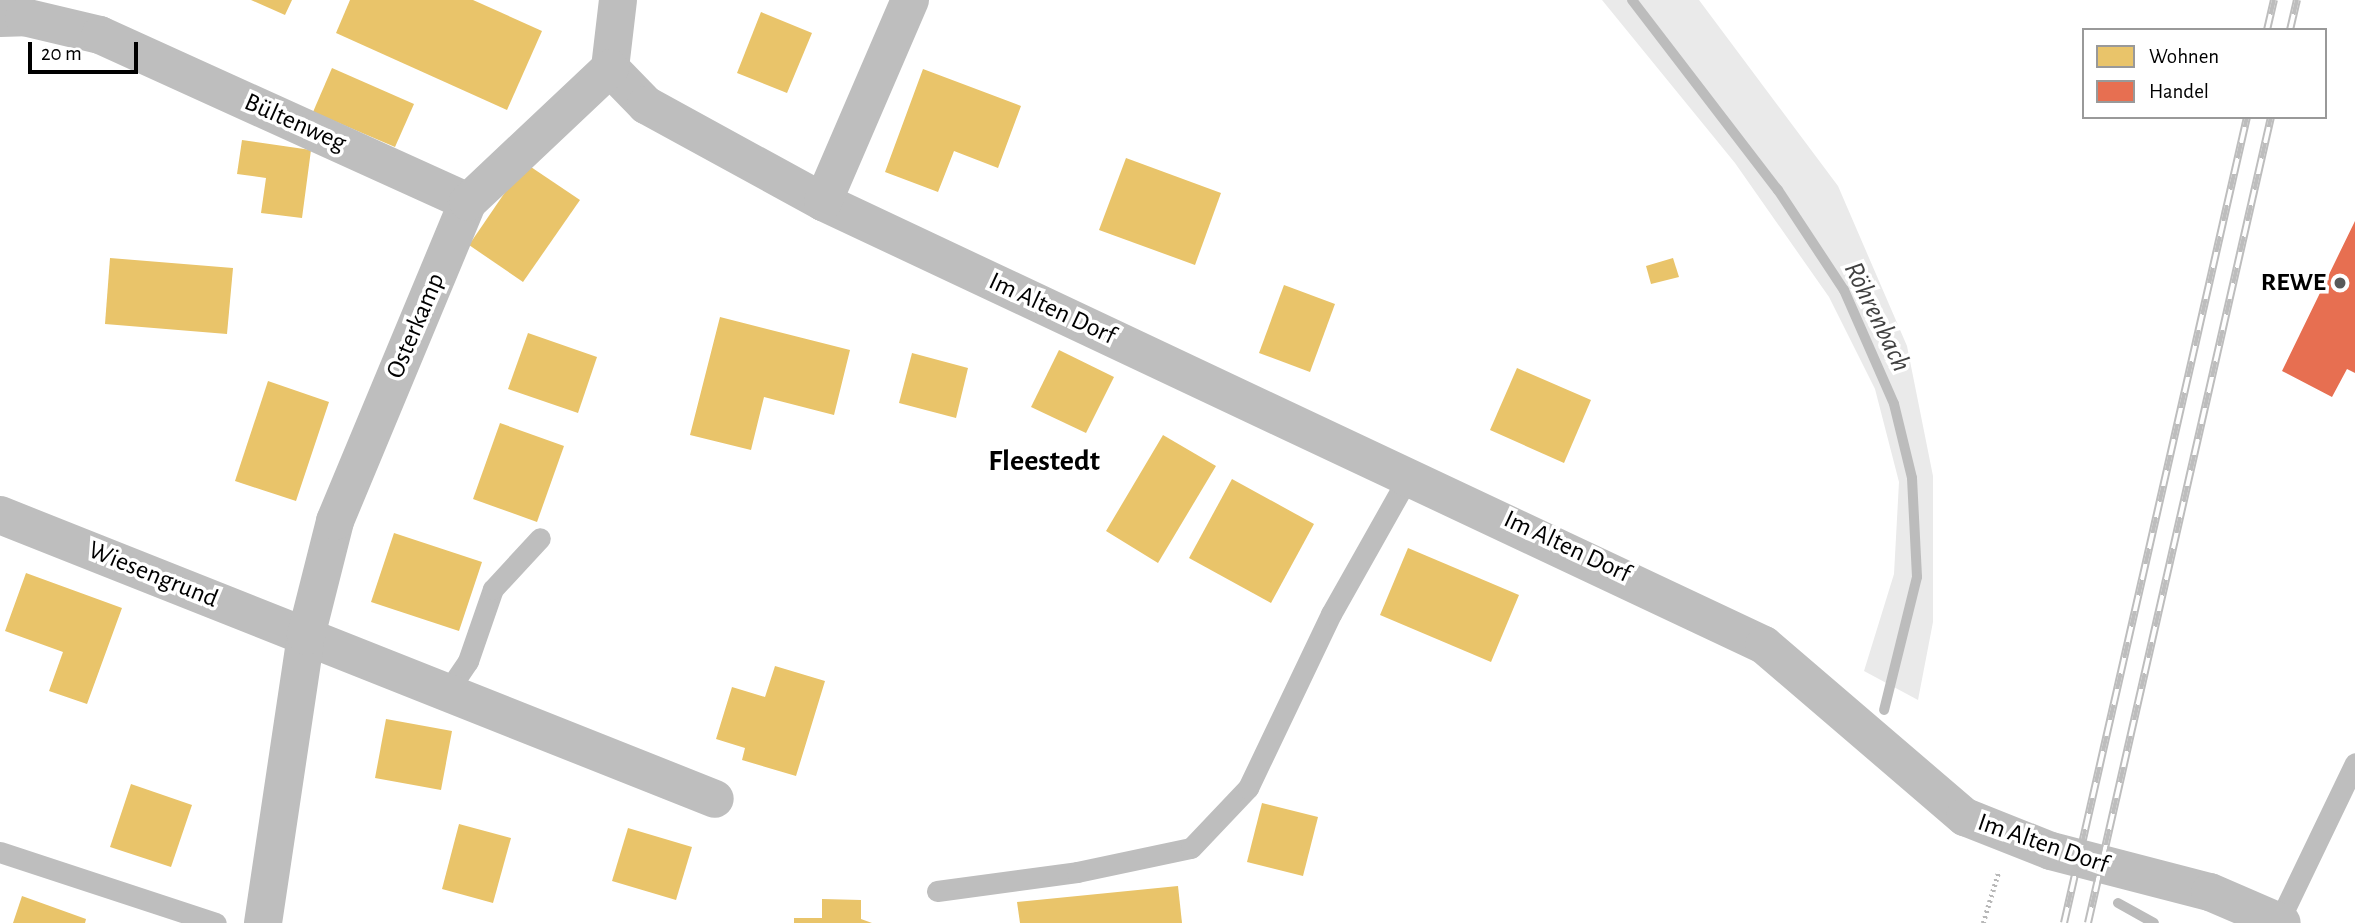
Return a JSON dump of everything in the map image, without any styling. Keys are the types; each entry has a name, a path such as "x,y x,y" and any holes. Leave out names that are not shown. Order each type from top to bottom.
{"street":[{"path":"610,68 618,0"},
{"path":"823,202 910,0"},
{"name":"Bültenweg","path":"0,18 24,17 100,35 468,202"},
{"name":"Osterkamp","path":"263,923 306,636 335,521 468,202 610,68"},
{"name":"Im Alten Dorf","path":"610,68 646,105 823,202 1410,474 1764,645 1965,817 2011,838 2210,892 2280,922"},
{"name":"Wiesengrund","path":"0,515 306,636"},
{"path":"306,636 445,695 715,799"}],"lane":[{"path":"937,891 1077,873 1191,848 1248,788 1331,614 1410,474"},
{"path":"445,695 468,661 494,589 540,538"},
{"path":"2280,922 2355,763"},
{"path":"0,852 216,923"}],"path":[{"path":"1983,923 2011,838"}],"shaded area":[{"path":"1602,0 1699,0 1838,186 1907,346 1933,476 1933,622 1918,700 1864,671 1894,574 1899,482 1875,389 1829,297 1735,163"}],"building: Wohnen":[{"path":"251,0 292,0 285,15"},
{"path":"350,0 473,0 542,31 507,110 336,33"},
{"path":"761,12 812,33 787,93 737,73"},
{"path":"332,68 414,104 395,147 313,112"},
{"path":"923,69 1021,106 998,168 954,151 938,192 885,172"},
{"path":"242,140 311,150 302,218 261,213 266,178 237,174"},
{"path":"1126,158 1221,193 1195,265 1099,230"},
{"path":"525,163 580,200 523,282 469,245"},
{"path":"110,258 233,268 227,334 105,324"},
{"path":"1673,258 1679,277 1651,284 1646,266"},
{"path":"1284,285 1335,304 1310,372 1259,353"},
{"path":"720,317 850,350 834,415 764,397 751,450 690,435"},
{"path":"528,333 597,357 578,413 508,389"},
{"path":"1059,350 1114,377 1086,433 1031,407"},
{"path":"912,353 968,368 956,418 899,403"},
{"path":"1517,368 1591,400 1564,463 1490,430"},
{"path":"268,381 329,402 296,501 235,481"},
{"path":"500,423 564,446 537,522 473,499"},
{"path":"1163,435 1216,466 1158,563 1106,531"},
{"path":"1232,479 1314,524 1271,603 1189,558"},
{"path":"394,533 482,562 459,631 371,602"},
{"path":"1408,548 1519,595 1491,662 1380,615"},
{"path":"26,573 122,608 87,704 49,691 63,652 5,631"},
{"path":"775,666 825,681 796,776 742,760 745,748 716,739 732,687 765,697"},
{"path":"386,719 452,731 441,790 375,778"},
{"path":"131,784 192,805 171,867 110,847"},
{"path":"1262,803 1318,817 1303,876 1247,862"},
{"path":"459,824 511,838 493,903 442,889"},
{"path":"628,828 692,847 676,900 612,881"},
{"path":"1178,886 1182,923 1020,923 1017,902"},
{"path":"22,896 86,919 85,923 13,923"},
{"path":"822,899 861,900 861,919 872,923 794,923 794,918 822,918"}],"building: Handel":[{"name":"REWE","path":"2355,221 2355,373 2347,369 2332,397 2282,371"}],"waterway":[{"name":"Röhrenbach","path":"1632,0 1778,190 1844,290 1894,404 1912,478 1917,577 1884,710"},
{"name":"Röhrenbach","path":"2118,903 2154,923"}],"railway":[{"path":"2267,28 2274,0"},
{"path":"2290,28 2297,0"},
{"path":"2064,923 2247,119"},
{"path":"2088,923 2271,119"}],"place":[{"name":"REWE","path":"2340,283"}],"district":[{"name":"Fleestedt","path":"1044,461"}]}
